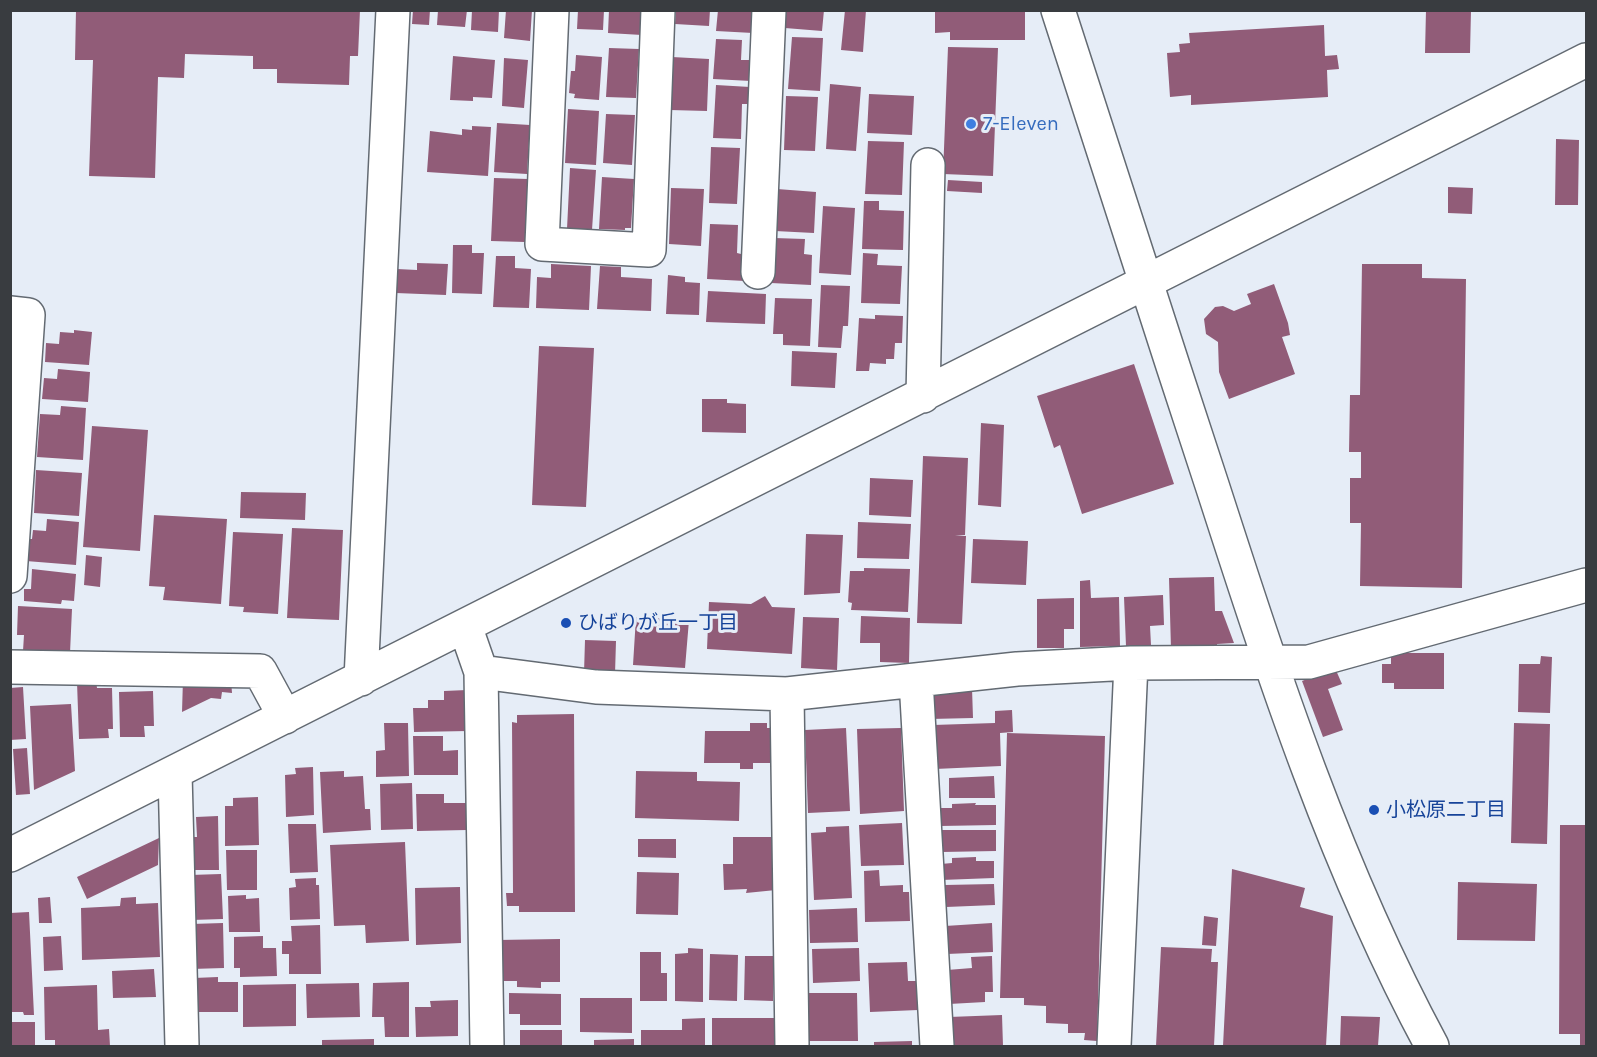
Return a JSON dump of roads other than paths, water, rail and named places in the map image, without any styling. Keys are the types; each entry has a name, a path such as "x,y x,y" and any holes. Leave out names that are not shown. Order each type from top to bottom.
{"street":[{"path":"361,679 393,10"},
{"path":"552,10 542,244 649,250 658,10"},
{"path":"758,272 769,10"},
{"path":"1058,10 1268,660 1322,811 1402,991 1432,1047"},
{"path":"10,855 1587,60"},
{"path":"923,396 928,165"},
{"path":"10,313 28,315 10,576"},
{"path":"481,672 596,687 787,694 1017,669 1131,663 1268,660 1309,662 1587,585"},
{"path":"465,626 481,672 487,1047"},
{"path":"1114,1047 1131,663"},
{"path":"10,666 260,671 285,717"},
{"path":"916,680 937,1047"},
{"path":"787,694 792,1047"},
{"path":"175,773 182,1047"}],"place":[{"name":"7-Eleven","path":"971,124"},
{"name":"ひばりが丘一丁目","path":"566,623"},
{"name":"小松原二丁目","path":"1374,810"}]}
